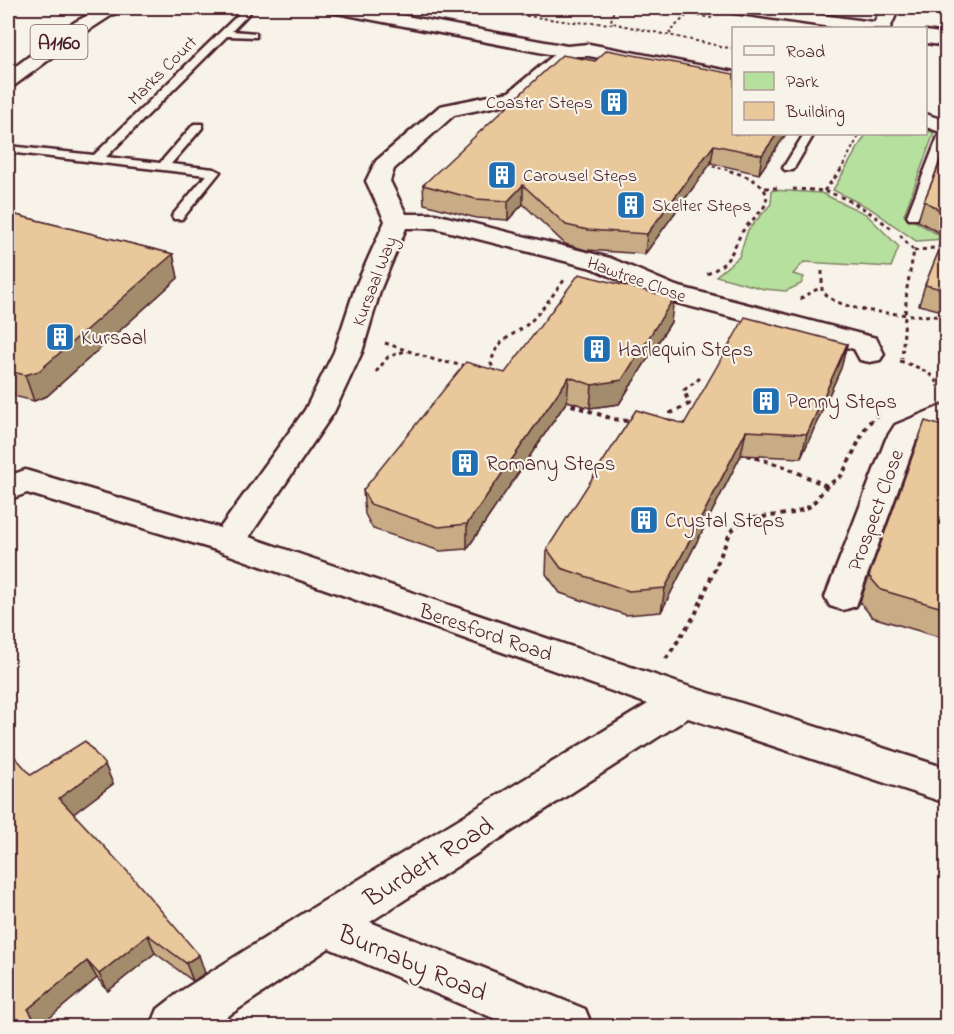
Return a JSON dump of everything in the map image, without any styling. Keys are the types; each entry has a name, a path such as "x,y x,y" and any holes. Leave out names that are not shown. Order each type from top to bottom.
{"street":[{"name":"A1160","path":"8,81 82,26 114,8"},
{"path":"337,8 567,52 589,50 732,78"},
{"path":"735,8 866,27"},
{"path":"881,27 890,8"},
{"name":"A1160","path":"8,64 46,31"},
{"path":"927,37 946,40"},
{"name":"Kursaal Way","path":"228,543 319,411 348,352 368,288 397,220 378,181 380,172 412,136 437,114 475,101 523,93 567,52"},
{"path":"927,120 946,129"},
{"name":"Hawtree Close","path":"397,220 435,221 601,263 667,292 838,324 866,344 870,354"},
{"name":"Prospect Close","path":"843,597 901,439 939,402"},
{"name":"Beresford Road","path":"16,485 228,543 684,701 946,785"},
{"name":"Burdett Road","path":"175,1026 198,1008 325,925 684,701"},
{"name":"Burnaby Road","path":"325,925 567,1026"}],"lane":[{"name":"Marks Court","path":"98,158 250,8"},
{"path":"225,33 253,35"},
{"path":"163,166 198,126"},
{"path":"913,216 946,129"},
{"path":"789,168 807,135"},
{"path":"8,148 214,172 178,216"}],"path":[{"path":"616,24 611,21 613,13 618,8"},
{"path":"672,35 669,32 688,14"},
{"path":"512,15 571,22 616,24 720,46"},
{"path":"824,191 845,165 860,135"},
{"path":"702,164 749,177 765,188 781,188"},
{"path":"701,276 724,267 732,260 743,232 765,205 767,194 765,188"},
{"path":"790,189 824,191 857,206 884,222 903,237 914,251 915,258 907,288 902,362"},
{"path":"914,251 946,246"},
{"path":"822,271 821,288 824,294 838,303 905,314 946,317"},
{"path":"501,375 491,364 494,349 509,335 527,325 565,278 571,278"},
{"path":"377,341 438,361 471,367"},
{"path":"870,354 902,362 925,371 937,380 939,402"},
{"path":"481,368 492,367"},
{"path":"662,426 668,427 671,413 688,404 684,388 703,376"},
{"path":"560,401 613,419 645,424"},
{"path":"663,665 694,615 730,531 736,523 753,516 789,515 804,510 818,500 827,486 842,476 870,420 886,408"},
{"path":"742,453 785,467 827,486"}],"green space":[{"path":"927,130 934,133 904,215 946,239 916,241 871,209 833,190 865,135 927,135"},
{"path":"772,190 821,193 866,214 899,247 891,267 804,262 793,274 804,277 801,284 786,291 764,289 716,276 739,257 748,230 771,204"}],"building":[{"path":"607,50 732,74 732,135 776,135 762,155 714,145 647,234 588,230 566,225 523,185 508,201 476,199 423,185 562,55 595,61"},
{"path":"946,149 946,214 924,201"},
{"name":"Kursaal","path":"8,213 173,254 39,371 25,375 8,371"},
{"path":"946,233 946,290 925,285"},
{"path":"579,274 674,298 622,380 592,385 569,377 467,524 439,527 370,504 363,490 466,362 505,373"},
{"path":"745,317 847,344 807,434 746,431 665,588 629,591 561,568 547,549 636,410 684,424"},
{"path":"925,421 946,427 946,609 881,590 869,576"},
{"path":"85,741 105,765 59,798 128,872 199,955 186,963 148,935 99,974 87,961 28,1009 38,1026 8,1026 8,749 31,775"}],"place":[{"name":"Coaster Steps","path":"614,102"},
{"name":"Carousel Steps","path":"502,175"},
{"name":"Skelter Steps","path":"631,205"},
{"name":"Kursaal","path":"60,337"},
{"name":"Harlequin Steps","path":"597,349"},
{"name":"Penny Steps","path":"766,401"},
{"name":"Romany Steps","path":"465,463"},
{"name":"Crystal Steps","path":"644,520"}]}
